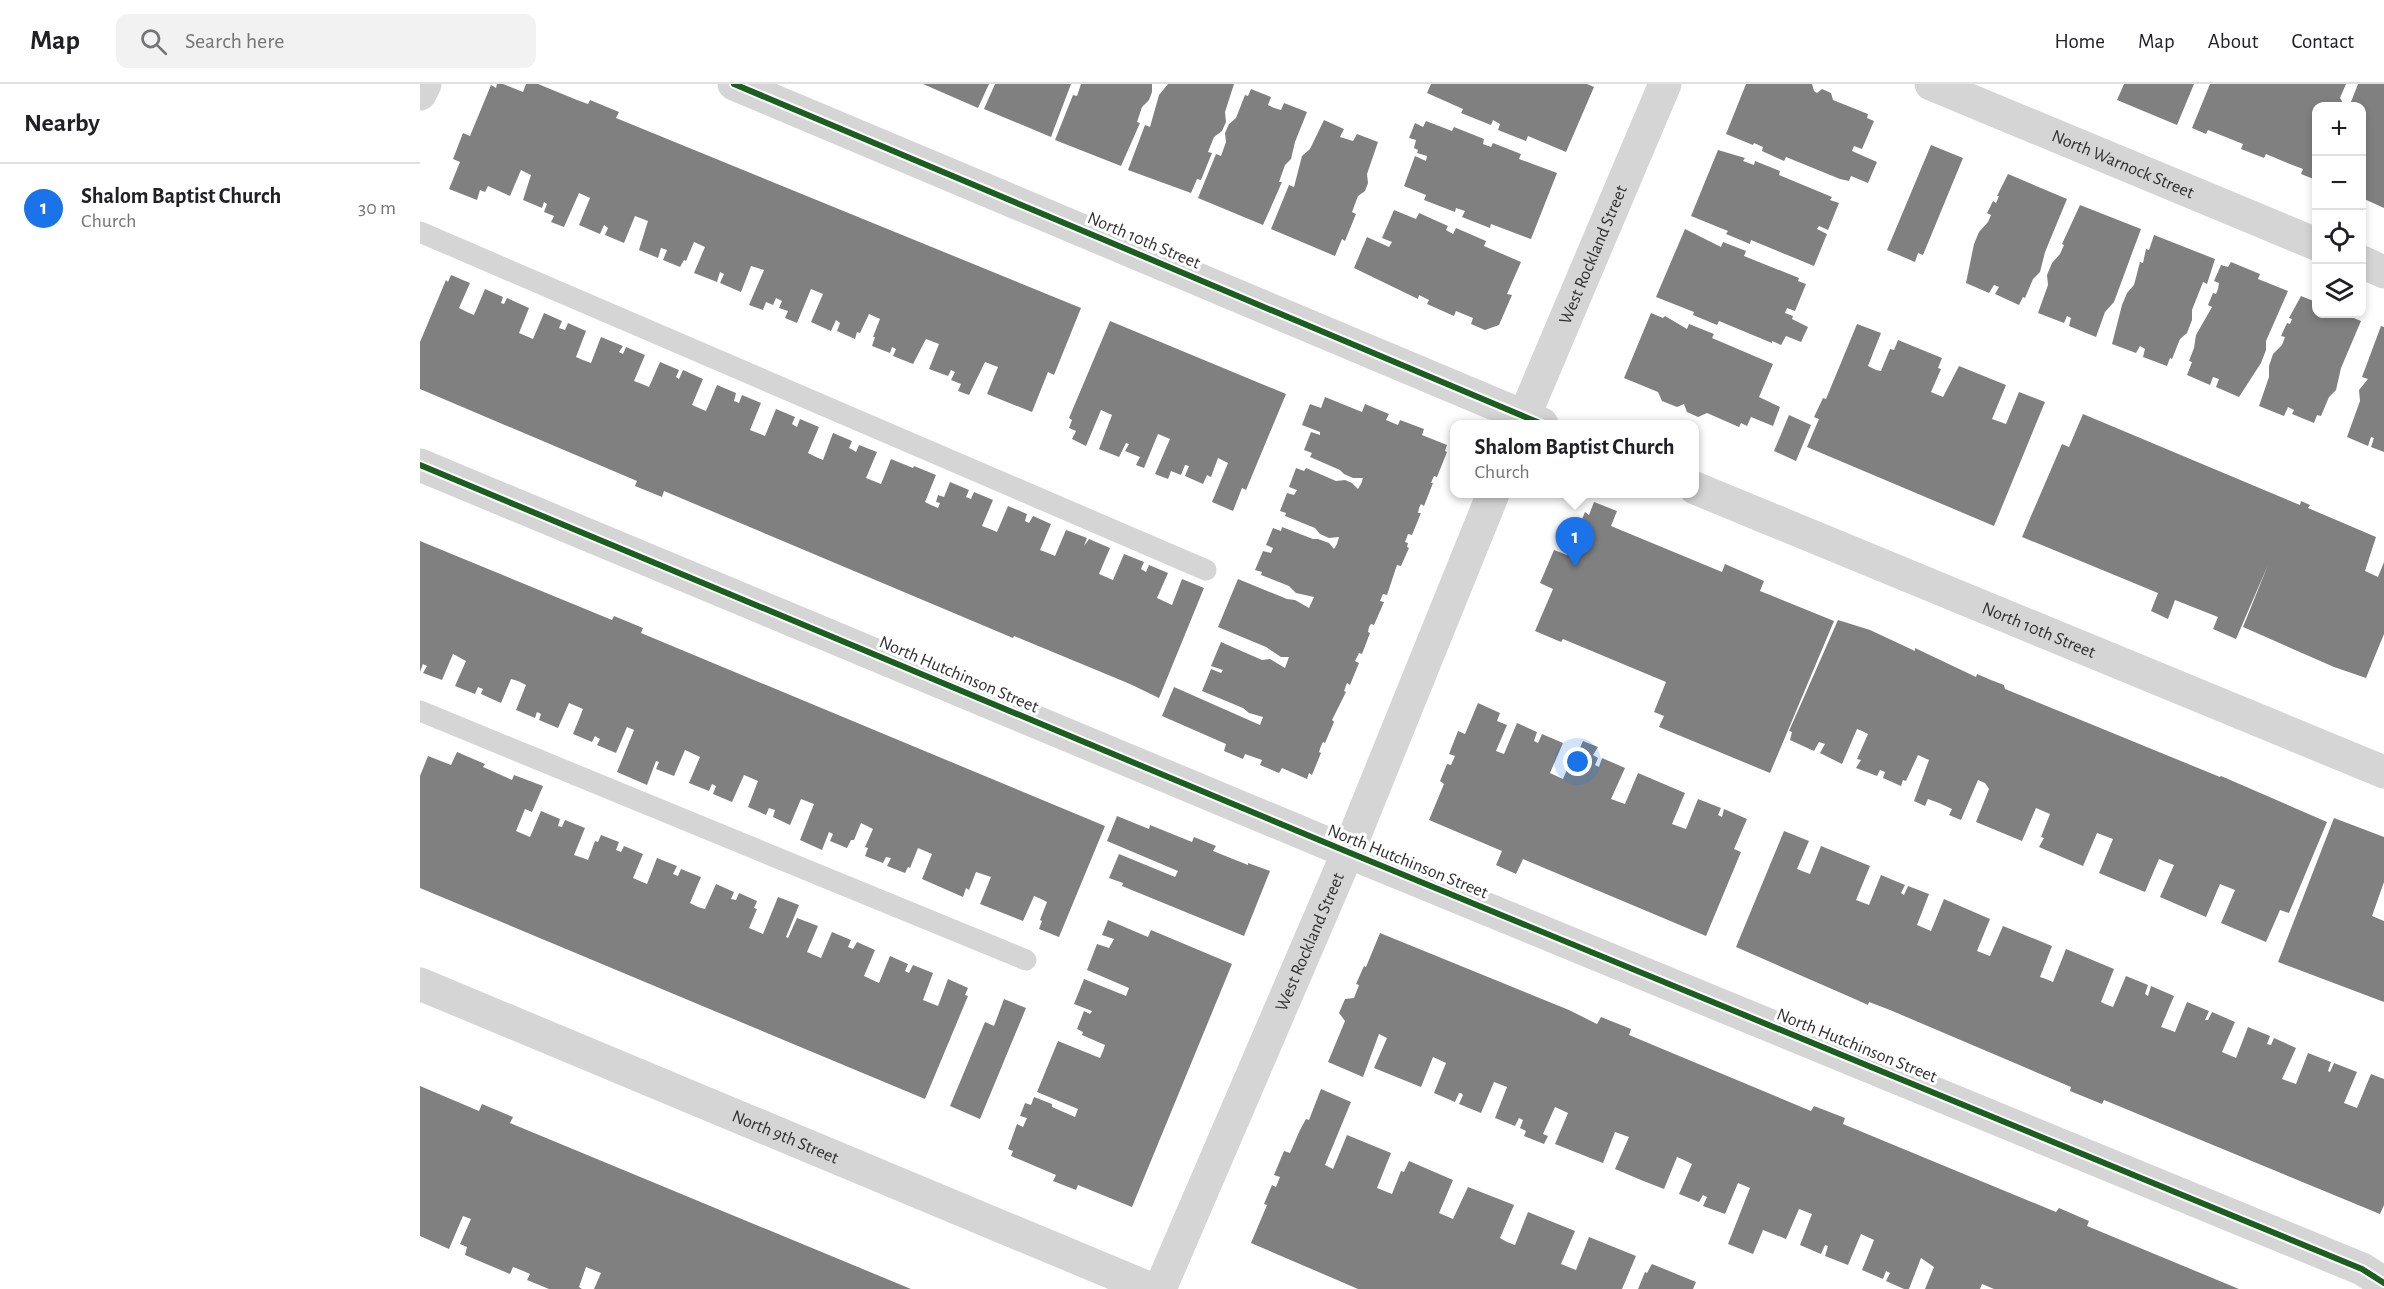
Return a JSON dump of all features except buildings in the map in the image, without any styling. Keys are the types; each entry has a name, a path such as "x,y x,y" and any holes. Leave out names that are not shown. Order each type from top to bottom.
{"street":[{"path":"420,94 424,84"},
{"name":"North 10th Street","path":"734,84 1524,420"},
{"name":"West Rockland Street","path":"1530,420 1665,84"},
{"name":"North Warnock Street","path":"1931,84 2312,242"},
{"path":"2366,264 2384,272"},
{"name":"North Hutchinson Street","path":"420,465 1348,852 2362,1269 2384,1284"},
{"name":"North 10th Street","path":"1699,490 2384,771"},
{"name":"West Rockland Street","path":"1161,1289 1348,852 1491,498"},
{"name":"North 9th Street","path":"420,984 1151,1289"}],"lane":[{"path":"420,232 1206,570"},
{"path":"420,711 1026,960"}],"cycle path":[{"path":"734,84 1532,420"},
{"path":"420,465 1348,852 2362,1269 2384,1283"}],"place":[{"name":"Shalom Baptist Church","path":"1575,567"}]}
